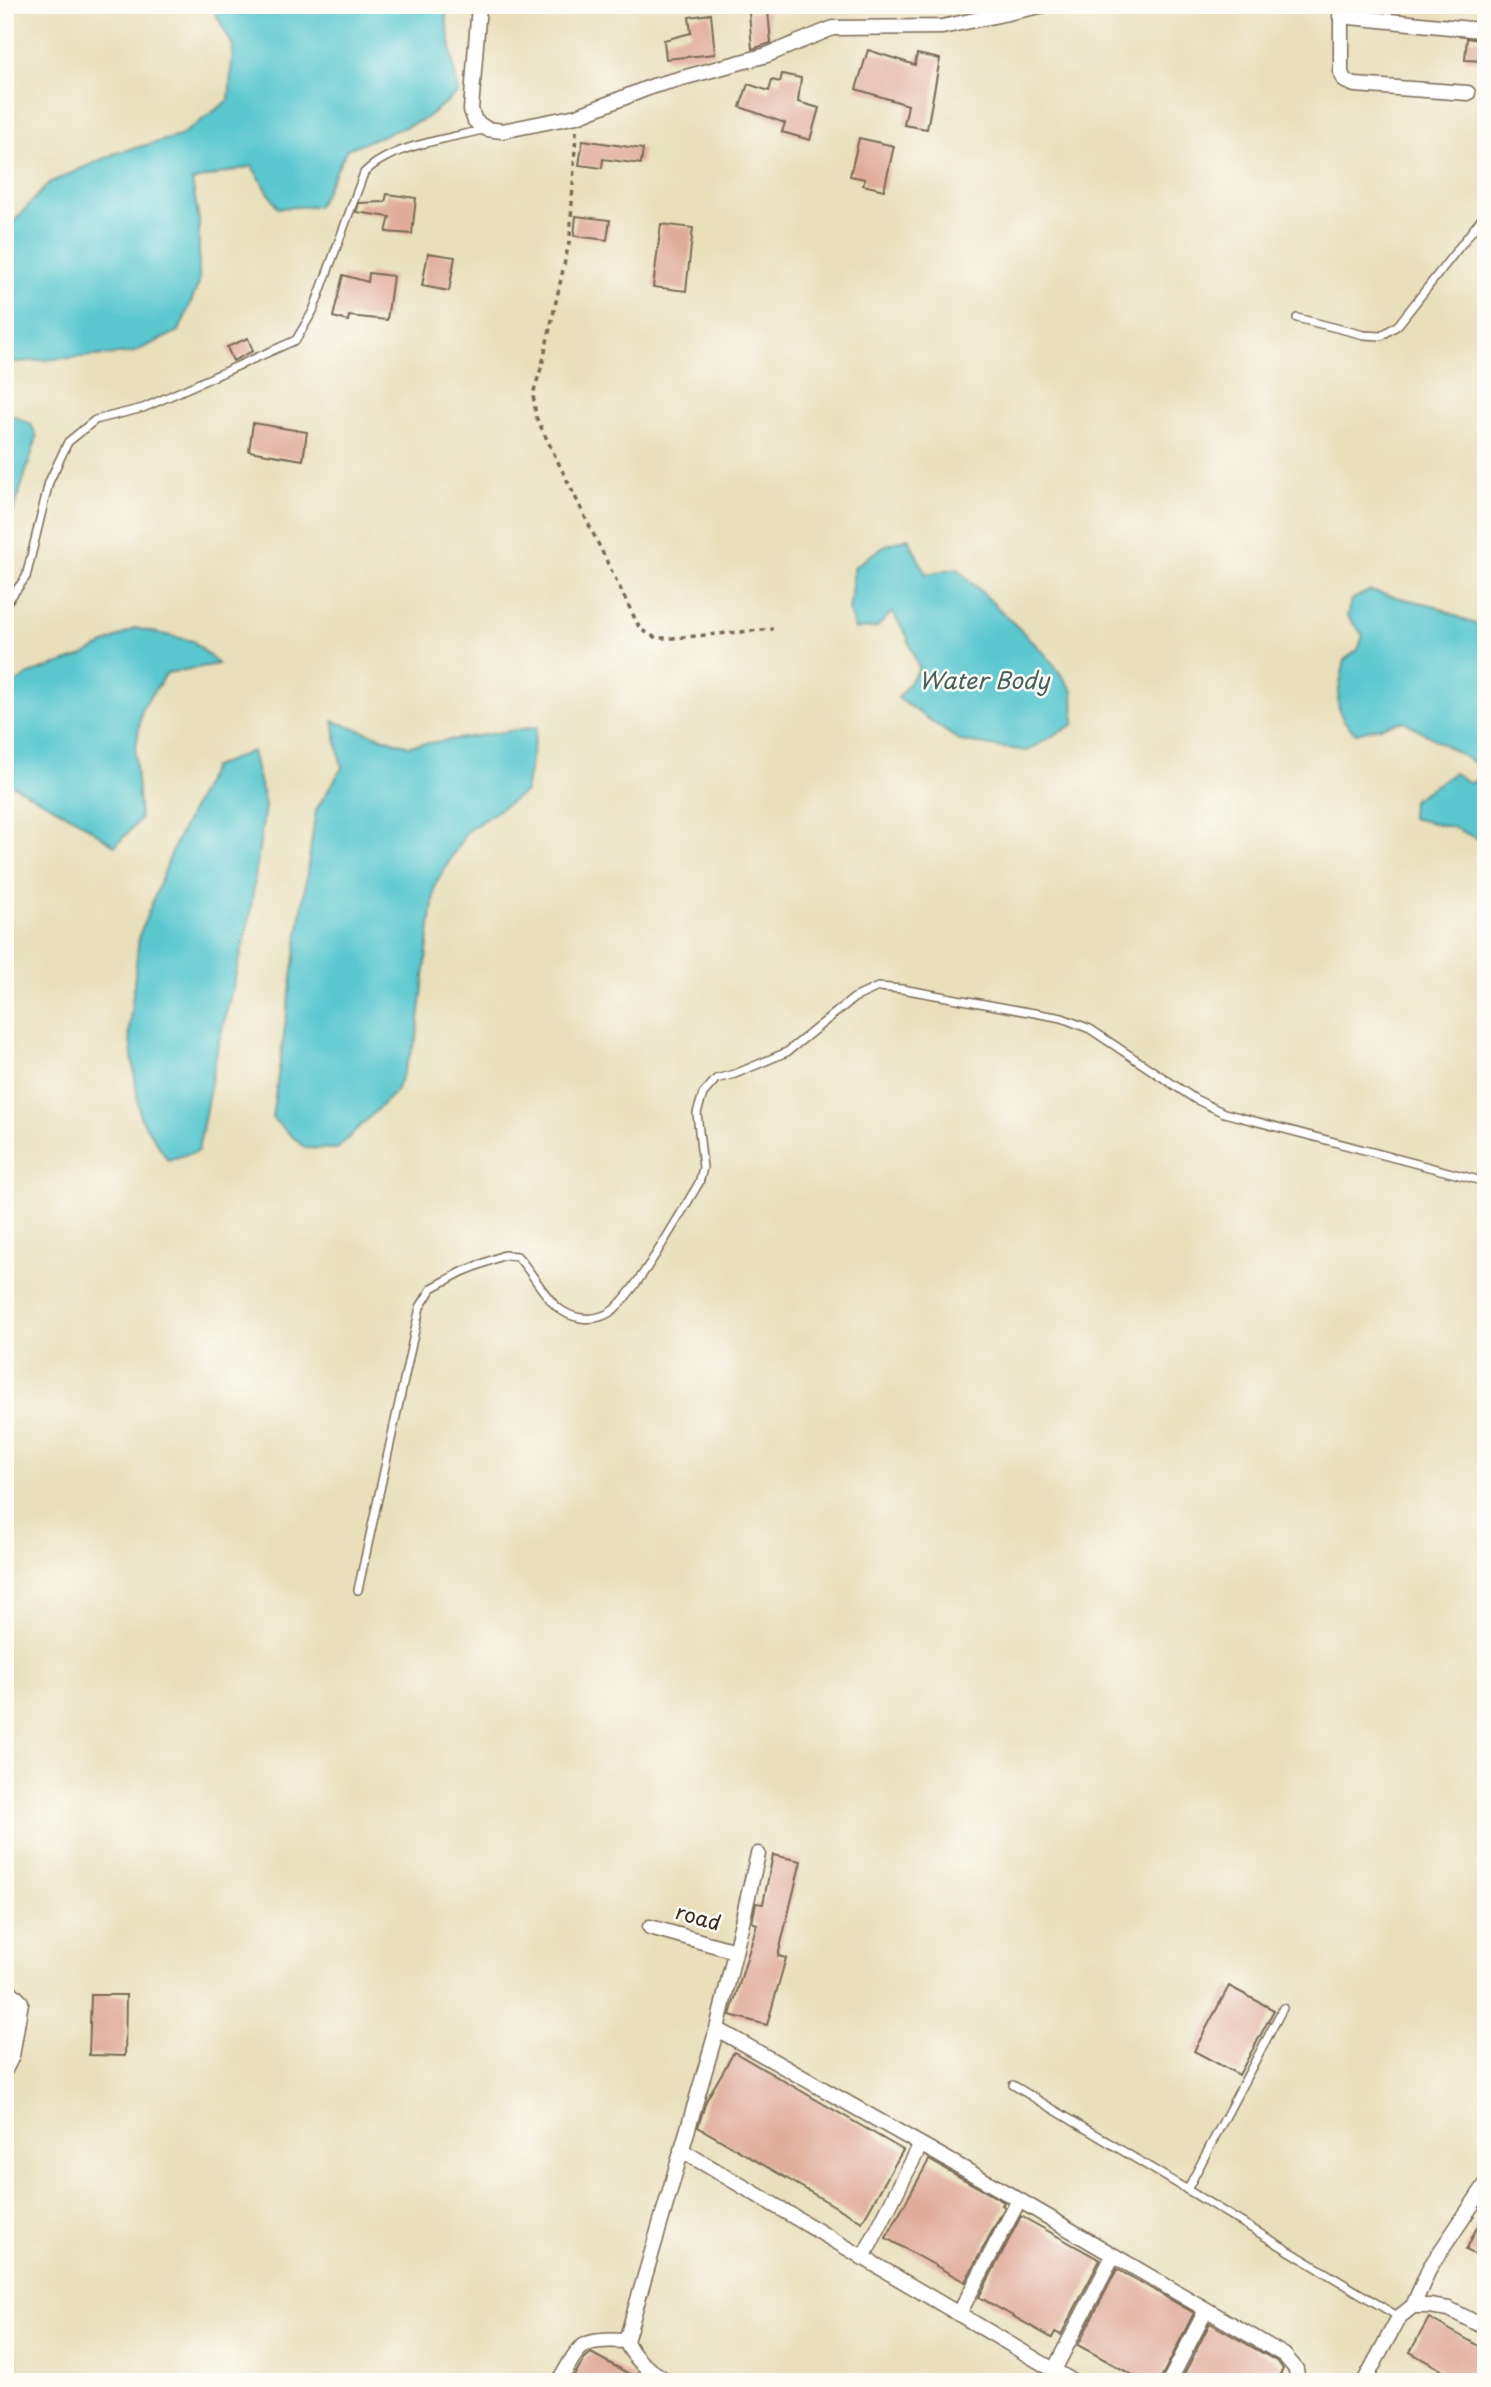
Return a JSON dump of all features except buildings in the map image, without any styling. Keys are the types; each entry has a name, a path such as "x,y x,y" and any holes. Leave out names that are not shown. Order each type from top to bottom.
{"street":[{"path":"479,5 471,110 475,121 487,129 502,131 577,116 653,86 767,55 833,29 942,27 1038,6"},
{"path":"1468,93 1355,85 1345,81 1341,73 1340,11 1480,30"},
{"path":"669,2382 631,2354 626,2341 717,2029 758,1854"},
{"name":"road","path":"650,1927 735,1951"},
{"path":"5,1990 9,1990 21,2002 12,2056 5,2070"},
{"path":"717,2029 1019,2200 1284,2355 1296,2369 1298,2382"},
{"path":"863,2258 920,2146"},
{"path":"681,2150 1074,2382"},
{"path":"1364,2382 1399,2317 1413,2306 1430,2267 1486,2184"},
{"path":"959,2314 1019,2200"},
{"path":"1054,2370 1113,2256"},
{"path":"1413,2306 1449,2309 1486,2328"},
{"path":"1168,2382 1206,2310"},
{"path":"559,2382 578,2348 590,2341 626,2341"}],"lane":[{"path":"5,605 26,577 49,482 68,442 94,420 143,408 296,340 313,311 364,173 375,162 392,153 487,129"},
{"path":"1297,318 1364,335 1381,336 1398,325 1486,213"},
{"path":"358,1590 420,1307 432,1288 504,1255 517,1256 557,1307 575,1317 590,1319 609,1314 627,1298 699,1184 703,1168 697,1113 702,1094 716,1079 736,1074 787,1052 854,998 878,987 1062,1018 1090,1029 1195,1099 1224,1113 1486,1182"},
{"path":"1187,2190 1283,2008"},
{"path":"1013,2085 1399,2317"}],"path":[{"path":"577,116 570,237 542,365 533,394 536,416 640,629 656,638 673,638 773,629"}],"water":[{"path":"211,5 425,5 445,11 458,93 423,120 347,149 318,206 278,208 252,166 192,181 199,221 199,283 179,331 132,353 5,363 5,223 9,227 49,183 116,153 180,136 229,100 233,46"},
{"path":"5,412 31,424 37,437 5,538"},
{"name":"Water Body","path":"908,538 926,574 957,568 1048,657 1073,691 1074,724 1027,751 998,747 960,741 898,698 919,669 906,634 892,612 876,628 855,629 849,612 854,567 884,546"},
{"path":"1369,591 1436,606 1466,621 1486,627 1486,770 1404,721 1356,733 1347,725 1339,708 1339,690 1345,659 1358,650 1363,635 1347,616 1351,600"},
{"path":"135,628 193,641 218,664 167,673 142,708 135,754 140,820 115,846 76,819 5,781 5,689 32,673 80,657"},
{"path":"333,721 408,746 537,727 525,792 467,831 435,885 417,1037 396,1091 337,1149 305,1148 272,1118 316,810 342,768"},
{"path":"252,751 265,806 249,921 218,1045 198,1151 168,1160 140,1117 129,1032 139,936 176,842 213,767"},
{"path":"1454,773 1470,783 1486,776 1486,843 1455,828 1411,818 1412,800"}]}
